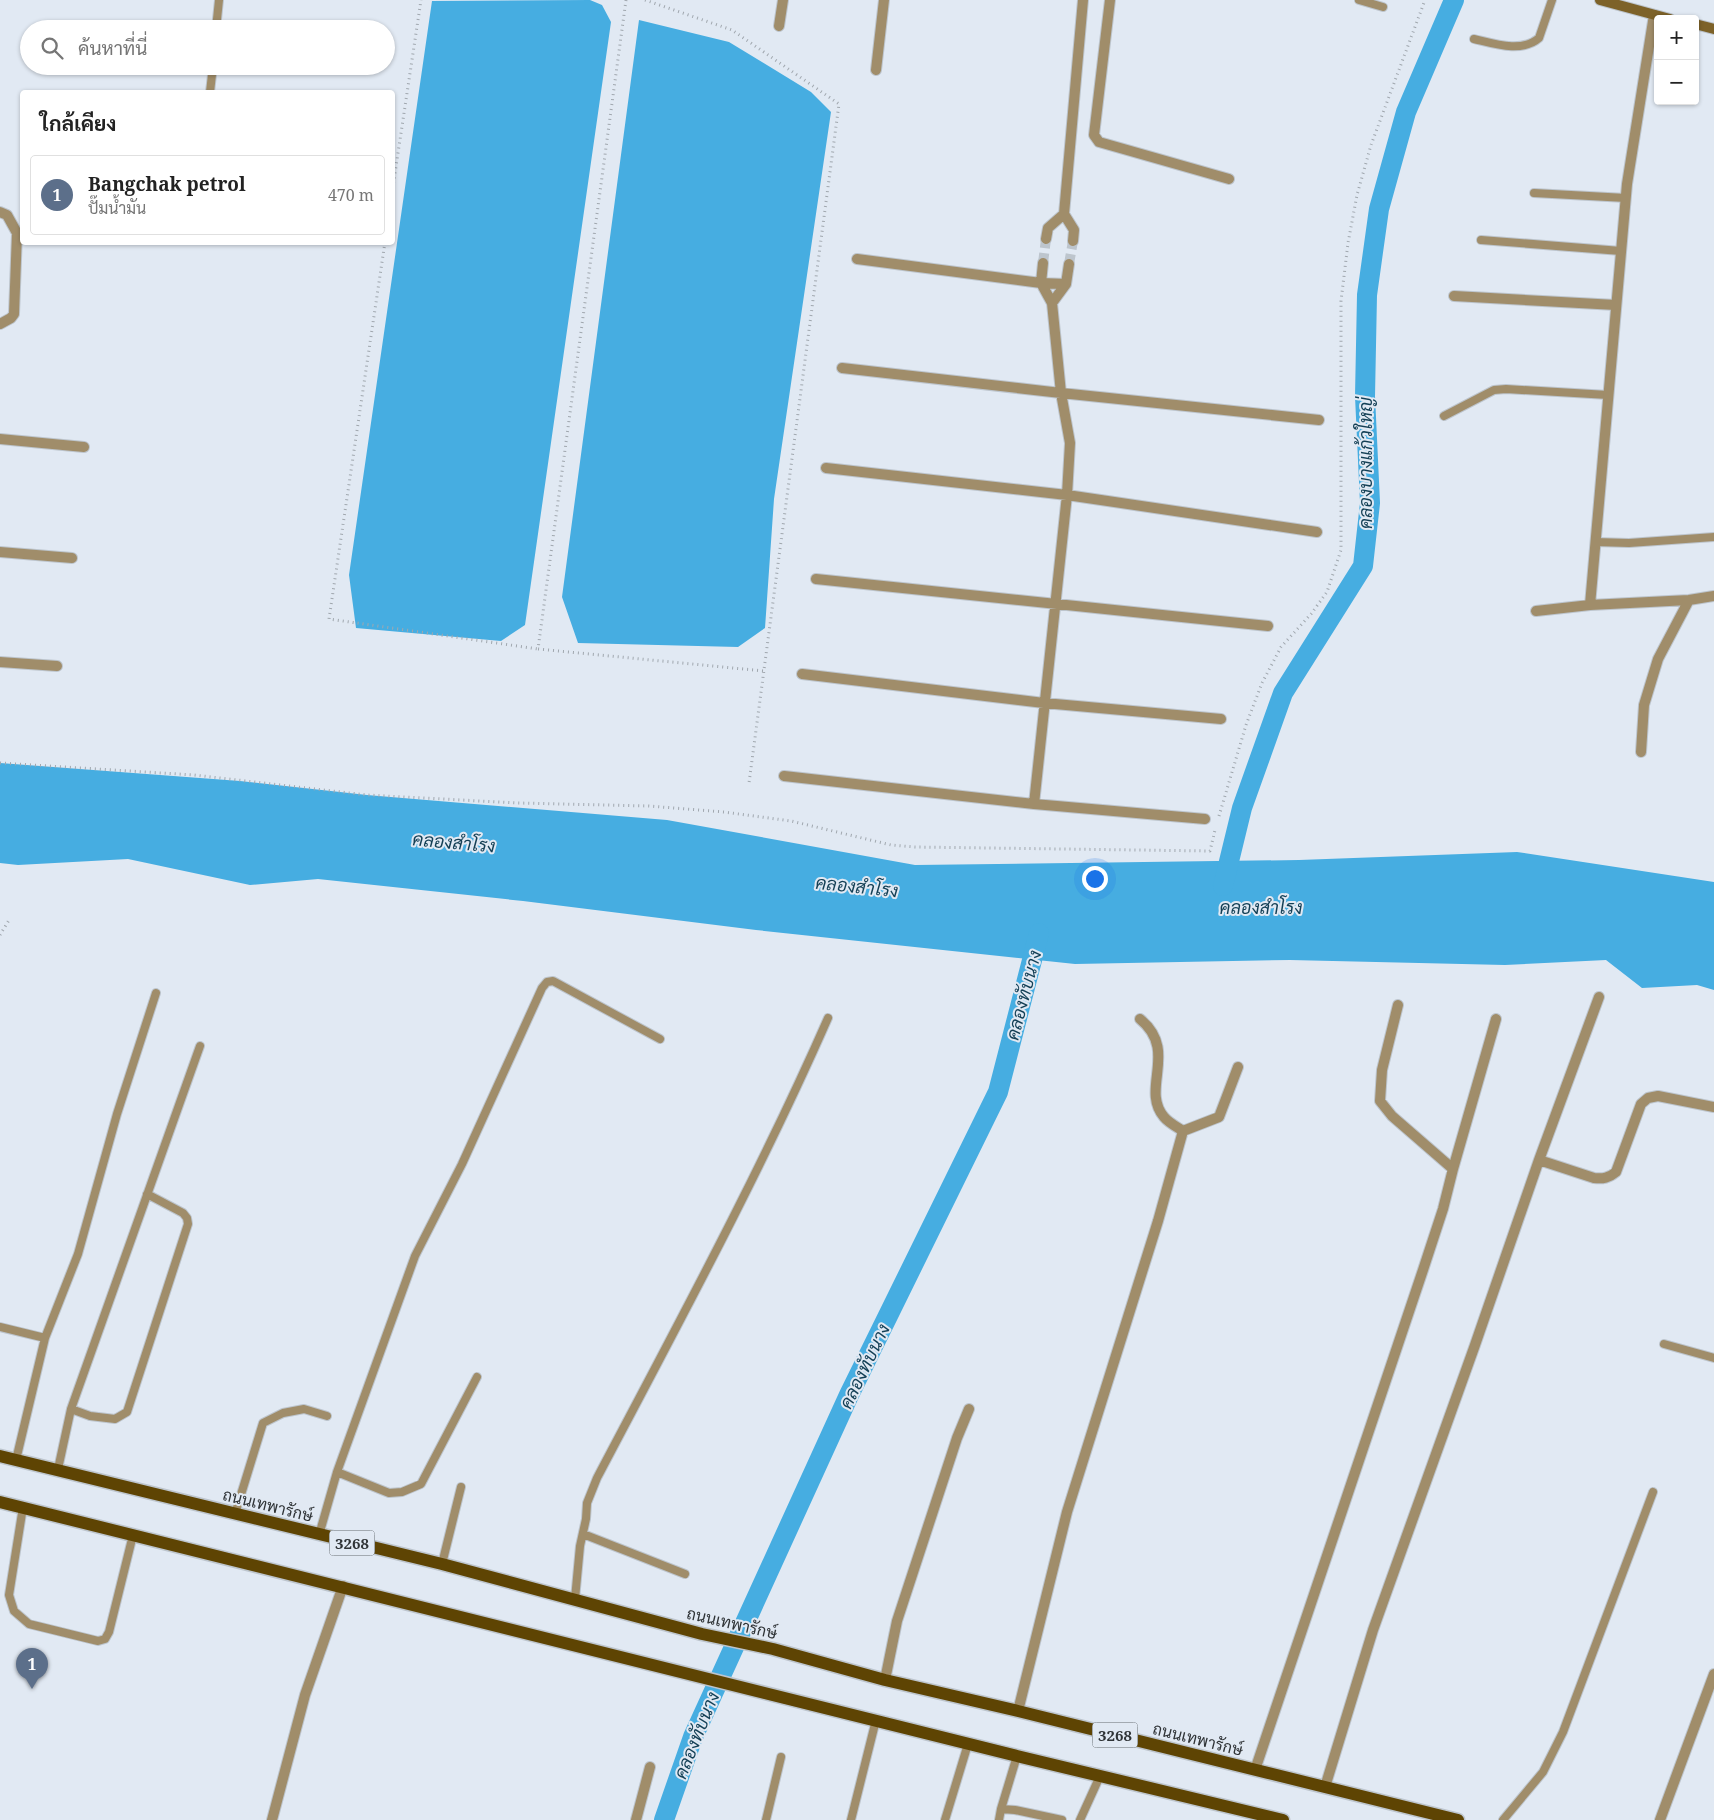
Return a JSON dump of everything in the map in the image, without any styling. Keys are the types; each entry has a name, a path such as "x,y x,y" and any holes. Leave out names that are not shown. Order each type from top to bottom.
{"main road":[{"path":"1600,0 1654,15"},
{"path":"1699,25 1714,28"},
{"name":"ถนนเทพารักษ์","path":"0,1456 442,1564 702,1634 773,1649 885,1680 1458,1820"},
{"path":"0,1502 1100,1776 1238,1815 1283,1820"}],"street":[{"path":"779,26 783,0"},
{"path":"876,70 884,0"},
{"path":"1074,241 1074,230 1064,214 1083,0"},
{"path":"1110,0 1095,137 1099,142 1229,179"},
{"path":"1590,605 1626,198 1654,15"},
{"path":"0,212 7,215 17,233 14,314 11,318 0,324"},
{"path":"1046,239 1048,228 1064,214"},
{"path":"857,259 1040,283 1066,284"},
{"path":"1034,804 1067,496 1070,443 1061,393 1052,303 1040,283 1043,263"},
{"path":"1052,303 1066,284 1069,264"},
{"path":"1454,296 1616,305"},
{"path":"842,368 1319,420"},
{"path":"0,439 84,446"},
{"path":"826,468 1067,496 1317,532"},
{"path":"0,552 72,558"},
{"path":"816,579 1268,626"},
{"path":"1536,611 1590,605 1689,600 1714,596"},
{"path":"1641,752 1644,705 1658,659 1689,600"},
{"path":"0,662 57,666"},
{"path":"802,674 1044,703 1221,719"},
{"path":"784,776 1034,804 1205,819"},
{"path":"1326,1787 1373,1630 1539,1160 1599,997"},
{"path":"1398,1005 1382,1070 1380,1101 1392,1116 1453,1169"},
{"path":"1140,1019 1150,1027 1157,1041 1159,1054 1156,1089 1158,1105 1165,1119 1183,1132"},
{"path":"1255,1770 1443,1209 1496,1019"},
{"path":"1183,1132 1219,1116 1238,1067"},
{"path":"1539,1160 1594,1178 1603,1179 1610,1177 1616,1172 1642,1104 1648,1098 1658,1096 1714,1107"},
{"path":"1018,1711 1067,1512 1158,1221 1183,1132"},
{"path":"885,1680 897,1621 957,1438 969,1409"},
{"path":"272,1820 305,1695 343,1586"},
{"path":"1660,1820 1714,1674"},
{"path":"636,1820 650,1767"}],"lane":[{"path":"217,20 219,0"},
{"path":"1359,0 1383,7"},
{"path":"1474,39 1503,46 1526,46 1534,42 1539,38 1552,0"},
{"path":"210,90 212,75"},
{"path":"1534,193 1626,198"},
{"path":"1481,240 1621,251"},
{"path":"1444,416 1494,390 1506,389 1608,395"},
{"path":"1595,542 1629,543 1714,537"},
{"path":"319,1535 337,1472 415,1256 462,1164 542,988 547,982 553,981 660,1039"},
{"path":"16,1460 45,1338 78,1254 117,1114 156,993"},
{"path":"575,1599 580,1546 588,1504 597,1478 698,1285 806,1067 828,1018"},
{"path":"58,1469 71,1409 200,1046"},
{"path":"71,1409 90,1416 115,1419 127,1412 188,1224 187,1218 183,1213 147,1194"},
{"path":"0,1327 45,1338"},
{"path":"1664,1344 1714,1357"},
{"path":"337,1472 389,1493 402,1492 421,1484 477,1377"},
{"path":"235,1514 263,1423 283,1413 304,1409 327,1416"},
{"path":"442,1564 461,1487"},
{"path":"1504,1820 1543,1772 1562,1732 1653,1492"},
{"path":"23,1507 9,1595 14,1611 29,1624 98,1641 105,1638 109,1632 133,1535"},
{"path":"583,1534 685,1574"},
{"path":"851,1820 876,1720"},
{"path":"945,1820 968,1744"},
{"path":"999,1820 1017,1756"},
{"path":"766,1820 781,1757"},
{"path":"1080,1820 1100,1776"},
{"path":"1001,1809 1015,1810 1062,1820"}],"path":[{"path":"395,173 421,0"},
{"path":"538,649 626,0"},
{"path":"645,0 732,30 840,104 749,783"},
{"path":"0,763 194,775 367,795 518,803 649,806 724,812 791,821 891,845 1210,851 1230,775 1246,724 1262,683 1281,647 1327,592 1341,550 1341,301 1348,243 1356,195 1371,145 1425,0"},
{"path":"385,245 329,619 538,649 764,671"},
{"path":"0,935 9,920"}],"water":[{"path":"590,0 602,5 611,22 525,625 501,641 356,628 349,575 432,1"},
{"path":"639,20 729,42 811,92 831,112 774,499 765,628 738,647 578,643 562,597"},
{"name":"คลองสำโรง","path":"0,763 240,781 367,795 667,820 915,865 1299,860 1517,852 1714,882 1714,990 1697,985 1642,988 1606,960 1505,965 1290,960 1075,964 756,930 523,901 318,879 250,885 128,859 18,865 0,863"}],"waterway":[{"name":"คลองบางแก้วใหญ่","path":"1223,886 1242,808 1283,693 1363,566 1370,503 1365,396 1367,295 1379,209 1406,112 1454,0"},
{"name":"คลองทับนาง","path":"664,1820 693,1737 849,1395 998,1092 1039,933"}],"tunnel":[{"path":"1043,263 1046,239"},
{"path":"1069,264 1073,241"}],"place":[{"name":"Bangchak petrol","path":"32,1689"}]}
